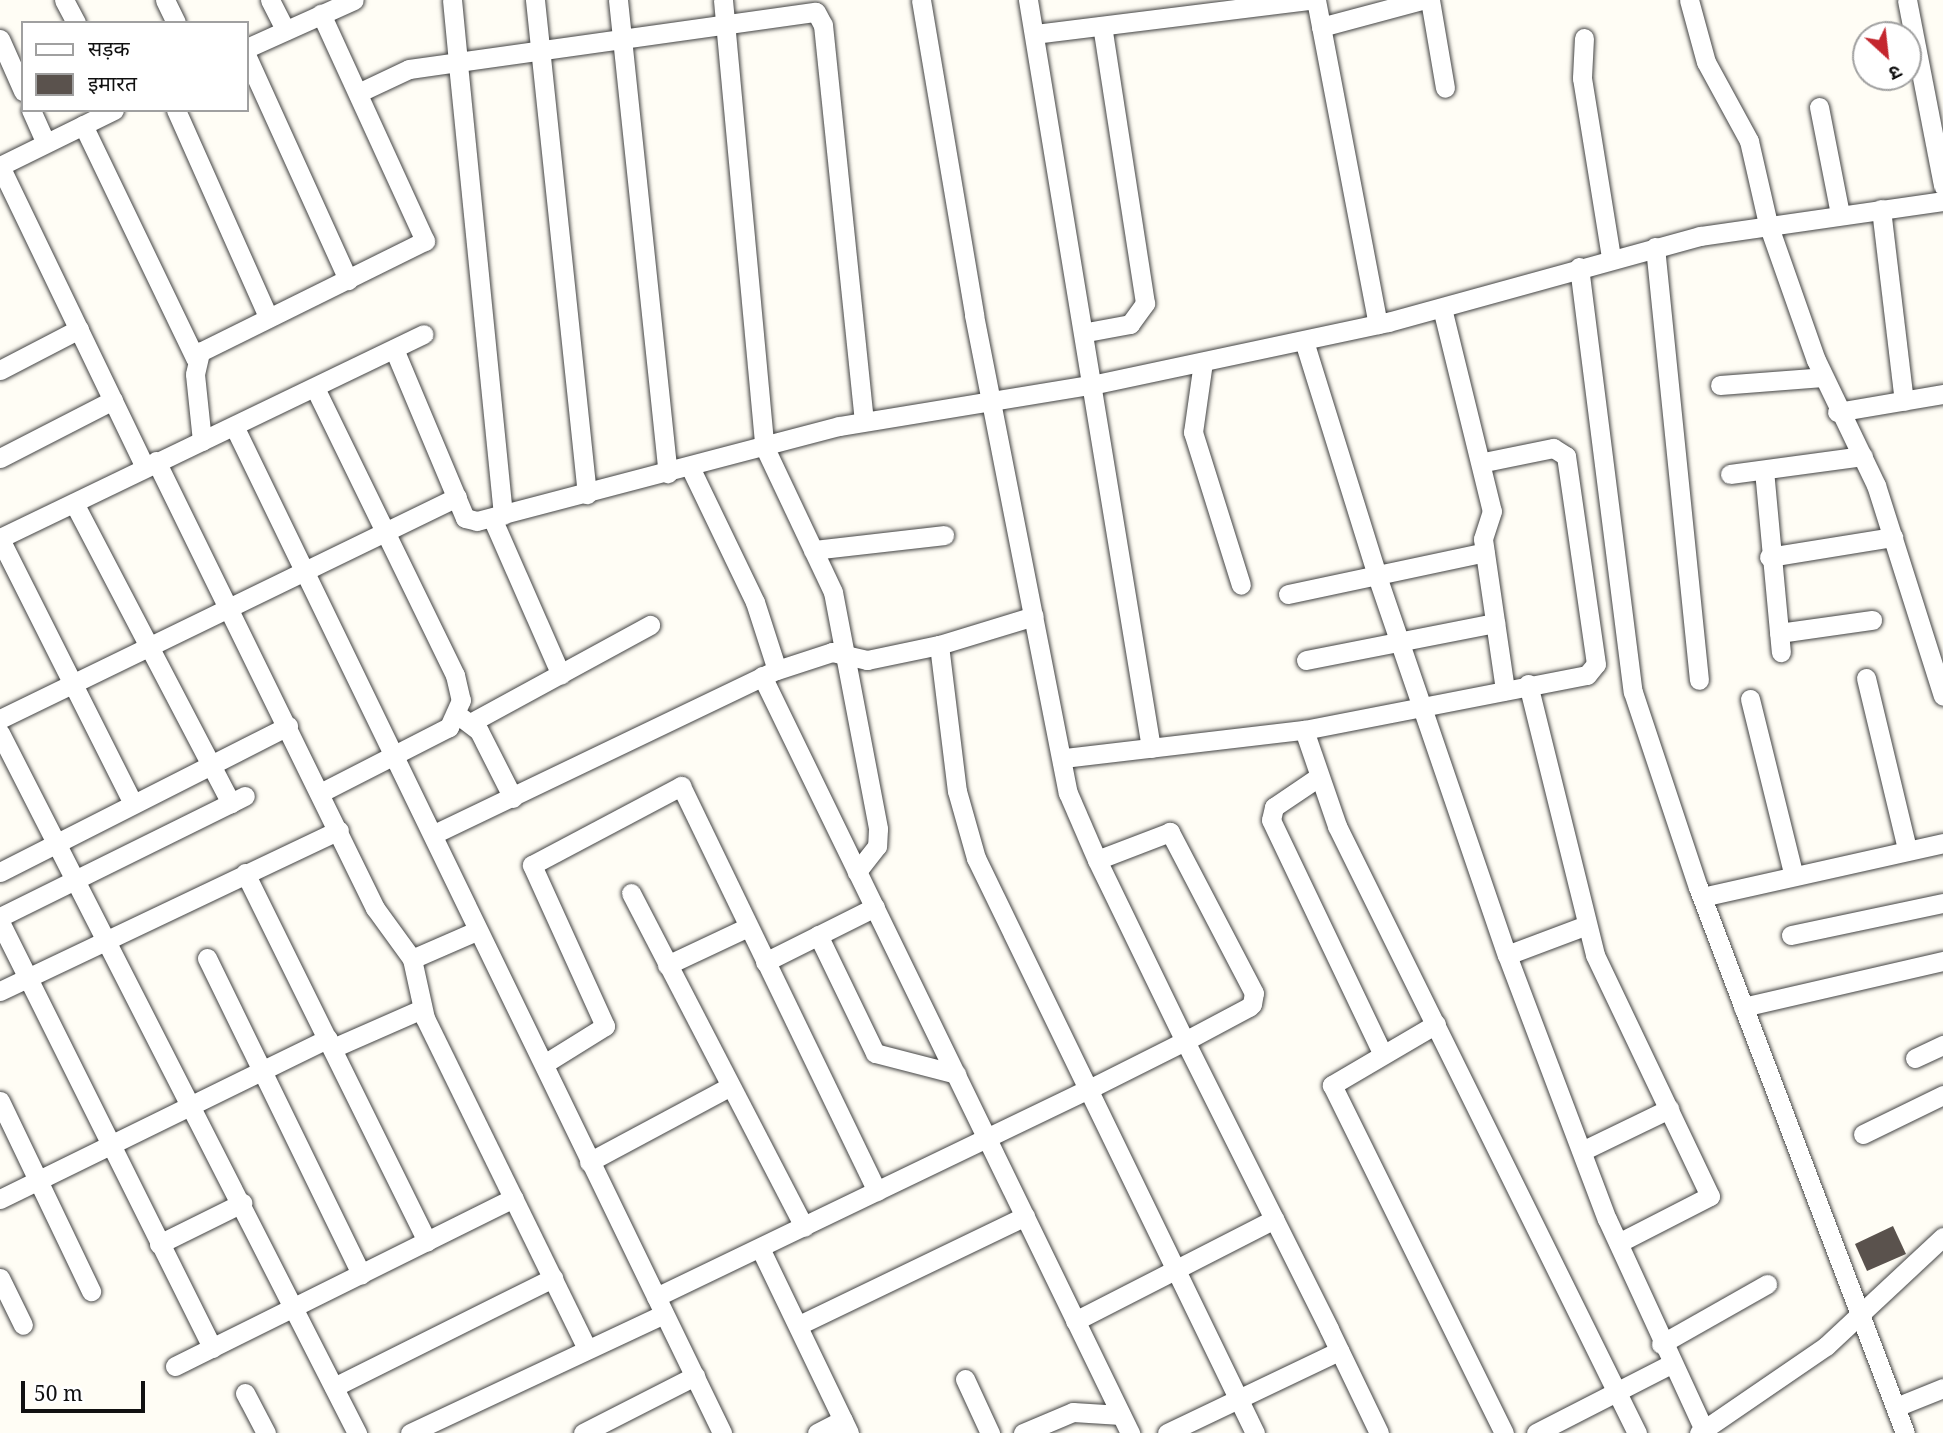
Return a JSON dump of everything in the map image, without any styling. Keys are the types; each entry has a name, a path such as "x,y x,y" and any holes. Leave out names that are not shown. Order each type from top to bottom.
{"street":[{"path":"64,0 75,21"},
{"path":"165,0 175,21"},
{"path":"270,0 285,30"},
{"path":"248,48 354,0"},
{"path":"452,0 497,517 561,675"},
{"path":"535,0 587,494"},
{"path":"618,0 668,473"},
{"path":"723,0 764,446 834,592 841,653 879,838 857,872"},
{"path":"921,0 1071,806 1379,1433"},
{"path":"1028,0 1096,384 1151,748"},
{"path":"1035,34 1309,0"},
{"path":"1316,0 1378,324"},
{"path":"1321,27 1422,0"},
{"path":"1430,0 1444,88"},
{"path":"1689,0 1706,62 1749,141 1768,224 1836,412 1863,456 1893,537 1943,696"},
{"path":"1907,0 1943,186"},
{"path":"358,93 409,69 725,26 804,6 816,12 823,25 864,421"},
{"path":"195,358 268,317 348,281 425,241 321,14"},
{"path":"1087,332 1130,324 1145,303 1102,26"},
{"path":"1584,38 1582,78 1611,258"},
{"path":"1,45 21,87"},
{"path":"248,59 348,281"},
{"path":"1819,107 1840,214"},
{"path":"32,112 45,142"},
{"path":"110,112 0,166 113,400 151,464 322,792 383,924 412,959 422,1009 587,1348"},
{"path":"177,112 268,317"},
{"path":"83,125 195,358 202,441"},
{"path":"394,349 467,520 497,517 864,421 1096,384 1378,324 1655,247 1768,224 1943,201"},
{"path":"1881,209 1904,401"},
{"path":"1655,247 1699,680"},
{"path":"1579,267 1633,692 1742,1007 1862,1312 1905,1433"},
{"path":"1442,308 1484,462 1492,511 1485,552 1505,690"},
{"path":"0,370 79,329"},
{"path":"133,803 0,538 423,334"},
{"path":"1304,341 1377,576 1507,955 1618,1242 1702,1432 1777,1384 1862,1312 1943,1237"},
{"path":"1203,362 1193,432 1241,585"},
{"path":"1720,385 1823,377"},
{"path":"315,388 455,675 465,719 513,798"},
{"path":"1836,412 1943,394"},
{"path":"0,458 113,400"},
{"path":"234,426 398,756 476,931 544,1063 589,1162 695,1376 717,1431"},
{"path":"1064,758 1304,730 1587,674 1595,664 1567,463 1553,448 1484,462"},
{"path":"1730,474 1863,456"},
{"path":"690,467 755,602 769,673 857,872 1130,1433"},
{"path":"1764,470 1769,557 1780,643 1872,620"},
{"path":"0,719 457,497"},
{"path":"74,503 151,646 210,765 238,800 0,919 109,1146 212,1348"},
{"path":"813,550 944,535"},
{"path":"1769,557 1893,537"},
{"path":"1288,594 1485,552"},
{"path":"434,834 769,673 841,653 867,660 939,645 1034,616"},
{"path":"1306,660 1495,623"},
{"path":"322,792 398,756 465,719 561,675 650,625"},
{"path":"939,645 957,791 973,849 1178,1268 1255,1433"},
{"path":"1867,678 1907,849"},
{"path":"1528,684 1587,925 1603,973 1669,1109 1708,1200 1618,1242"},
{"path":"1750,699 1793,873"},
{"path":"0,872 288,726"},
{"path":"1304,730 1317,778 1637,1433"},
{"path":"0,733 52,845 192,1104 292,1309 357,1433"},
{"path":"1317,778 1274,807 1271,820 1382,1053"},
{"path":"544,1063 605,1026 533,871 539,856 681,786 877,1191"},
{"path":"0,991 340,830"},
{"path":"410,1433 587,1348 760,1248 1089,1089 1249,1007 1254,993 1170,832 1097,860"},
{"path":"1702,897 1793,873 1943,843"},
{"path":"245,873 427,1241"},
{"path":"631,893 729,1087 804,1227"},
{"path":"1791,935 1943,903"},
{"path":"765,962 875,907"},
{"path":"1507,955 1587,925"},
{"path":"667,965 748,927"},
{"path":"412,959 476,931"},
{"path":"818,935 875,1053 956,1074"},
{"path":"206,958 263,1070 360,1274"},
{"path":"1742,1007 1943,961"},
{"path":"0,1199 263,1070 422,1009"},
{"path":"1436,1024 1339,1076 1333,1092 1504,1433"},
{"path":"1915,1058 1943,1045"},
{"path":"589,1162 729,1087"},
{"path":"1863,1134 1943,1095"},
{"path":"0,1101 91,1291"},
{"path":"1581,1151 1669,1109"},
{"path":"175,1366 514,1198"},
{"path":"159,1244 242,1203"},
{"path":"799,1325 1024,1216"},
{"path":"1076,1321 1274,1219"},
{"path":"760,1248 846,1427 817,1433"},
{"path":"0,1278 23,1325"},
{"path":"334,1387 553,1278"},
{"path":"1661,1344 1767,1284"},
{"path":"1167,1433 1339,1351"},
{"path":"1536,1433 1671,1364"},
{"path":"583,1433 695,1376"},
{"path":"965,1379 990,1433"},
{"path":"1896,1408 1943,1388"},
{"path":"245,1393 266,1433"},
{"path":"1023,1433 1073,1412 1121,1415"}],"building":[{"path":"1893,1226 1906,1254 1867,1271 1855,1244"}]}
